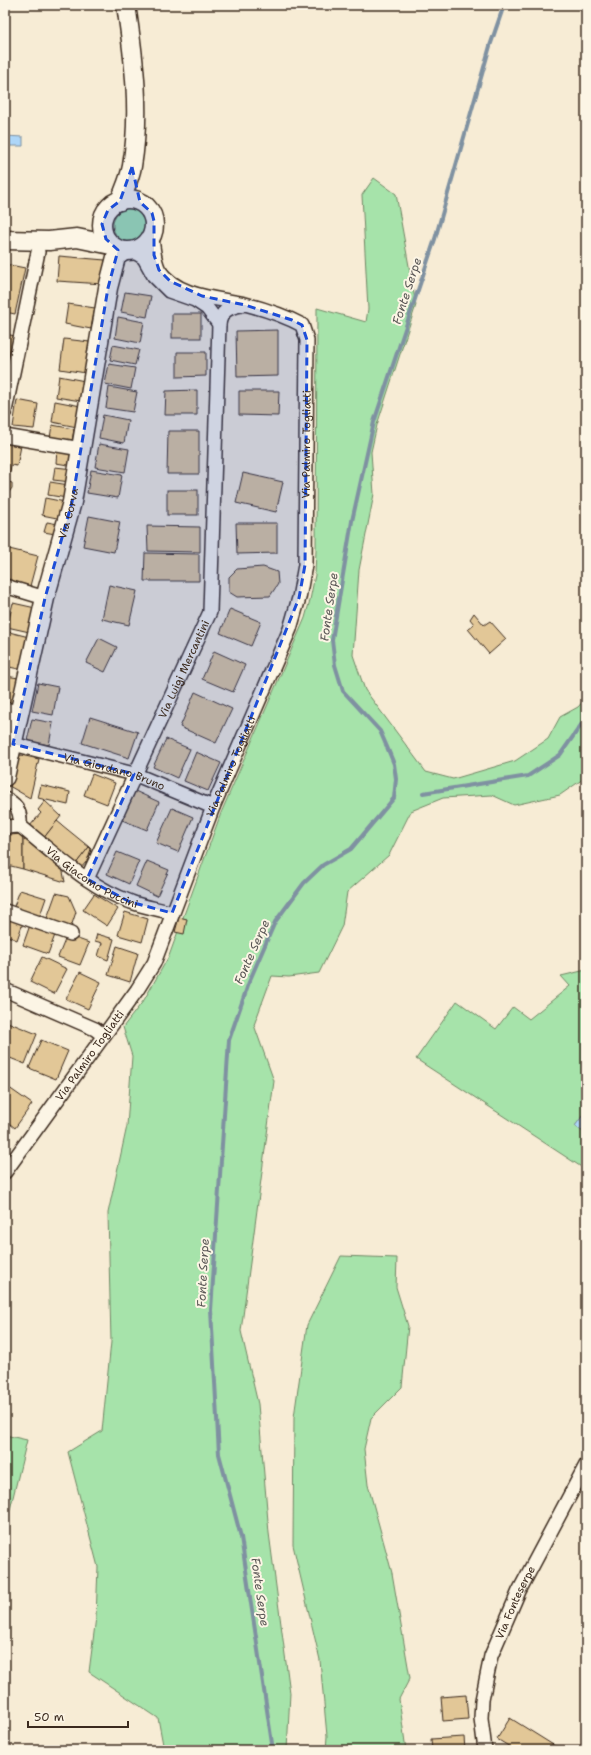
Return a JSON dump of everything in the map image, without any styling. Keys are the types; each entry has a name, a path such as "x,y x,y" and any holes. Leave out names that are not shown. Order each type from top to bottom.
{"street":[{"path":"120,201 132,168 137,100 132,44 126,5"},
{"path":"132,168 140,202"},
{"path":"77,238 102,224 108,210 120,201 134,200 140,202 152,213 154,229 152,237 154,255 159,270 170,281 182,289 202,296 245,304"},
{"path":"102,224 106,239 122,249 147,244 152,237"},
{"path":"5,240 49,241 77,238 122,249 144,258 154,276 169,291 196,300 207,308 219,324"},
{"name":"Via Corva","path":"5,777 13,744 13,710 72,502 108,288 116,257 122,249"},
{"path":"5,412 38,252"},
{"path":"219,324 220,317 230,307 245,304"},
{"name":"Via Palmiro Togliatti","path":"5,1172 137,990 154,963 214,807 290,629 299,598 305,565 307,340 302,325 292,320 245,304"},
{"name":"Via Luigi Mercantini","path":"87,879 134,774 210,612 219,324"},
{"path":"5,436 81,449"},
{"path":"5,586 45,598"},
{"name":"Via Giordano Bruno","path":"13,744 134,774 214,807"},
{"path":"5,798 16,806 19,812 20,826 5,827"},
{"name":"Via Giacomo Puccini","path":"20,826 87,879 130,902 172,913"},
{"path":"5,911 71,934"},
{"path":"5,990 95,1029 104,1035"},
{"name":"Via Fonteserpe","path":"485,1750 481,1718 482,1700 491,1656 519,1591 586,1465"}],"highlighted area":[{"path":"132,167 140,202 152,213 154,221 154,255 159,270 170,281 202,296 245,305 292,320 302,325 307,340 305,565 299,598 172,913 130,902 87,879 134,774 13,744 45,598 72,502 108,288 118,250 106,239 102,224 108,210 120,201"}],"green space":[{"path":"374,178 396,194 416,305 377,425 371,452 374,494 359,570 353,655 365,690 426,772 453,779 515,761 548,739 560,717 578,707 586,698 586,777 560,795 514,805 492,795 443,798 411,811 389,855 347,892 342,926 319,973 289,977 272,976 254,1025 274,1081 241,1331 258,1404 269,1533 290,1693 287,1750 164,1750 158,1718 89,1672 96,1617 98,1567 68,1452 102,1431 111,1342 108,1213 127,1126 132,1056 123,1027 144,1000 169,956 221,813 305,618 315,575 316,550 317,308 366,322 368,309 362,195"},
{"path":"133,208 142,213 146,218 146,232 142,237 137,241 127,242 123,241 114,232 113,222 114,218 123,209"},
{"path":"586,970 586,1111 575,1126 586,1134 586,1170 416,1059 457,1001 496,1029 513,1007 529,1019 570,986 561,976"},
{"path":"341,1256 397,1258 396,1287 408,1326 402,1387 371,1418 364,1449 368,1485 392,1573 410,1678 399,1699 406,1750 326,1750 327,1736 320,1660 293,1545 294,1417 307,1325"},
{"path":"5,1435 27,1440 5,1530"}],"water":[{"path":"5,136 23,137 23,146 5,146"},
{"path":"586,1111 586,1134 575,1126"}],"building":[{"path":"59,256 105,260 103,284 57,281"},
{"path":"5,264 25,268 15,314 5,312"},
{"path":"125,292 151,296 147,317 121,312"},
{"path":"68,304 95,308 91,329 65,324"},
{"path":"172,314 201,314 201,338 172,338"},
{"path":"118,317 144,322 140,343 115,338"},
{"path":"278,330 278,376 237,377 236,331"},
{"path":"5,334 15,336 10,361 5,360"},
{"path":"64,339 90,342 86,373 60,369"},
{"path":"113,345 139,350 135,365 110,360"},
{"path":"177,352 206,352 206,376 177,377"},
{"path":"109,364 135,368 131,389 105,384"},
{"path":"59,376 85,381 81,401 56,397"},
{"path":"109,387 137,392 133,412 106,408"},
{"path":"197,390 197,415 165,415 166,391"},
{"path":"239,391 279,391 278,416 239,415"},
{"path":"17,400 38,404 34,429 13,427"},
{"path":"55,401 81,406 77,427 52,422"},
{"path":"103,415 128,420 124,443 99,438"},
{"path":"52,425 74,429 72,442 50,438"},
{"path":"168,431 199,431 199,474 167,474"},
{"path":"5,442 21,446 17,466 11,465 10,472 5,471"},
{"path":"99,444 129,449 125,472 95,467"},
{"path":"57,450 76,453 74,466 56,463"},
{"path":"55,467 73,469 71,482 53,480"},
{"path":"91,470 122,475 118,498 87,493"},
{"path":"243,473 283,482 276,512 236,503"},
{"path":"5,481 12,483 12,488 5,498"},
{"path":"50,482 69,485 67,498 48,495"},
{"path":"167,490 198,490 198,515 167,515"},
{"path":"45,498 65,502 62,519 42,515"},
{"path":"89,516 120,522 114,552 83,546"},
{"path":"47,522 58,524 55,534 44,532"},
{"path":"236,523 277,523 277,553 237,554"},
{"path":"147,526 200,527 200,552 148,551"},
{"path":"5,548 38,556 30,586 5,580"},
{"path":"145,553 199,554 199,581 144,581"},
{"path":"263,567 277,572 278,584 270,596 237,597 229,592 229,577 237,569"},
{"path":"109,585 137,591 129,625 102,619"},
{"path":"13,603 40,609 34,633 7,627"},
{"path":"230,609 261,622 251,646 220,633"},
{"path":"474,613 484,625 490,621 506,639 489,654 468,629 474,624 470,619"},
{"path":"9,632 33,638 23,670 5,666 5,651"},
{"path":"99,638 117,647 105,672 86,663"},
{"path":"214,651 245,665 233,692 202,679"},
{"path":"5,676 19,678 14,704 5,703"},
{"path":"38,683 58,687 53,715 32,711"},
{"path":"195,692 232,709 216,743 180,727"},
{"path":"5,713 12,715 5,738"},
{"path":"90,717 138,732 129,758 82,743"},
{"path":"32,719 53,723 49,745 27,741"},
{"path":"166,739 190,749 177,778 153,767"},
{"path":"196,752 221,763 208,791 184,781"},
{"path":"16,754 39,759 30,798 9,786"},
{"path":"92,774 115,783 107,804 84,795"},
{"path":"41,785 70,792 68,805 38,798"},
{"path":"135,791 159,802 147,830 122,820"},
{"path":"45,801 61,816 43,839 29,827 41,813 38,810"},
{"path":"172,808 193,817 178,852 156,843"},
{"path":"57,821 89,847 75,865 43,839"},
{"path":"23,834 23,869 7,865 9,835"},
{"path":"23,834 62,867 65,882 23,869"},
{"path":"5,835 9,835 7,865 5,863"},
{"path":"89,847 91,849 87,861 80,869 75,865"},
{"path":"117,852 139,861 129,884 107,874"},
{"path":"147,861 169,870 157,896 136,886"},
{"path":"20,890 46,898 39,918 13,909"},
{"path":"56,893 69,896 76,912 70,930 46,921"},
{"path":"94,894 118,909 107,926 83,910"},
{"path":"125,912 148,919 142,942 118,935"},
{"path":"5,913 24,920 17,940 5,935"},
{"path":"179,917 187,919 184,934 175,932"},
{"path":"30,925 55,935 48,954 23,945"},
{"path":"97,934 114,939 108,960 98,956 102,943 95,941"},
{"path":"67,935 89,943 80,965 58,957"},
{"path":"117,946 138,953 130,982 108,975"},
{"path":"42,957 67,969 54,994 30,982"},
{"path":"80,972 101,982 88,1009 66,999"},
{"path":"5,1021 37,1034 25,1064 5,1056"},
{"path":"41,1040 68,1051 56,1079 29,1068"},
{"path":"5,1085 32,1104 15,1128 5,1120"},
{"path":"466,1695 468,1719 443,1721 441,1697"},
{"path":"510,1718 558,1748 557,1750 515,1750 497,1739"},
{"path":"464,1737 465,1750 432,1750 431,1739"}],"waterway":[{"name":"Fonte Serpe","path":"273,1750 241,1537 219,1454 211,1310 229,1040 249,982 275,922 304,883 323,865 351,849 394,798 396,779 394,764 380,731 343,691 335,665 332,640 352,521 374,422 435,239 490,46 504,5"},
{"name":"Fonte Serpe","path":"423,793 528,776 560,755 586,718"}]}
